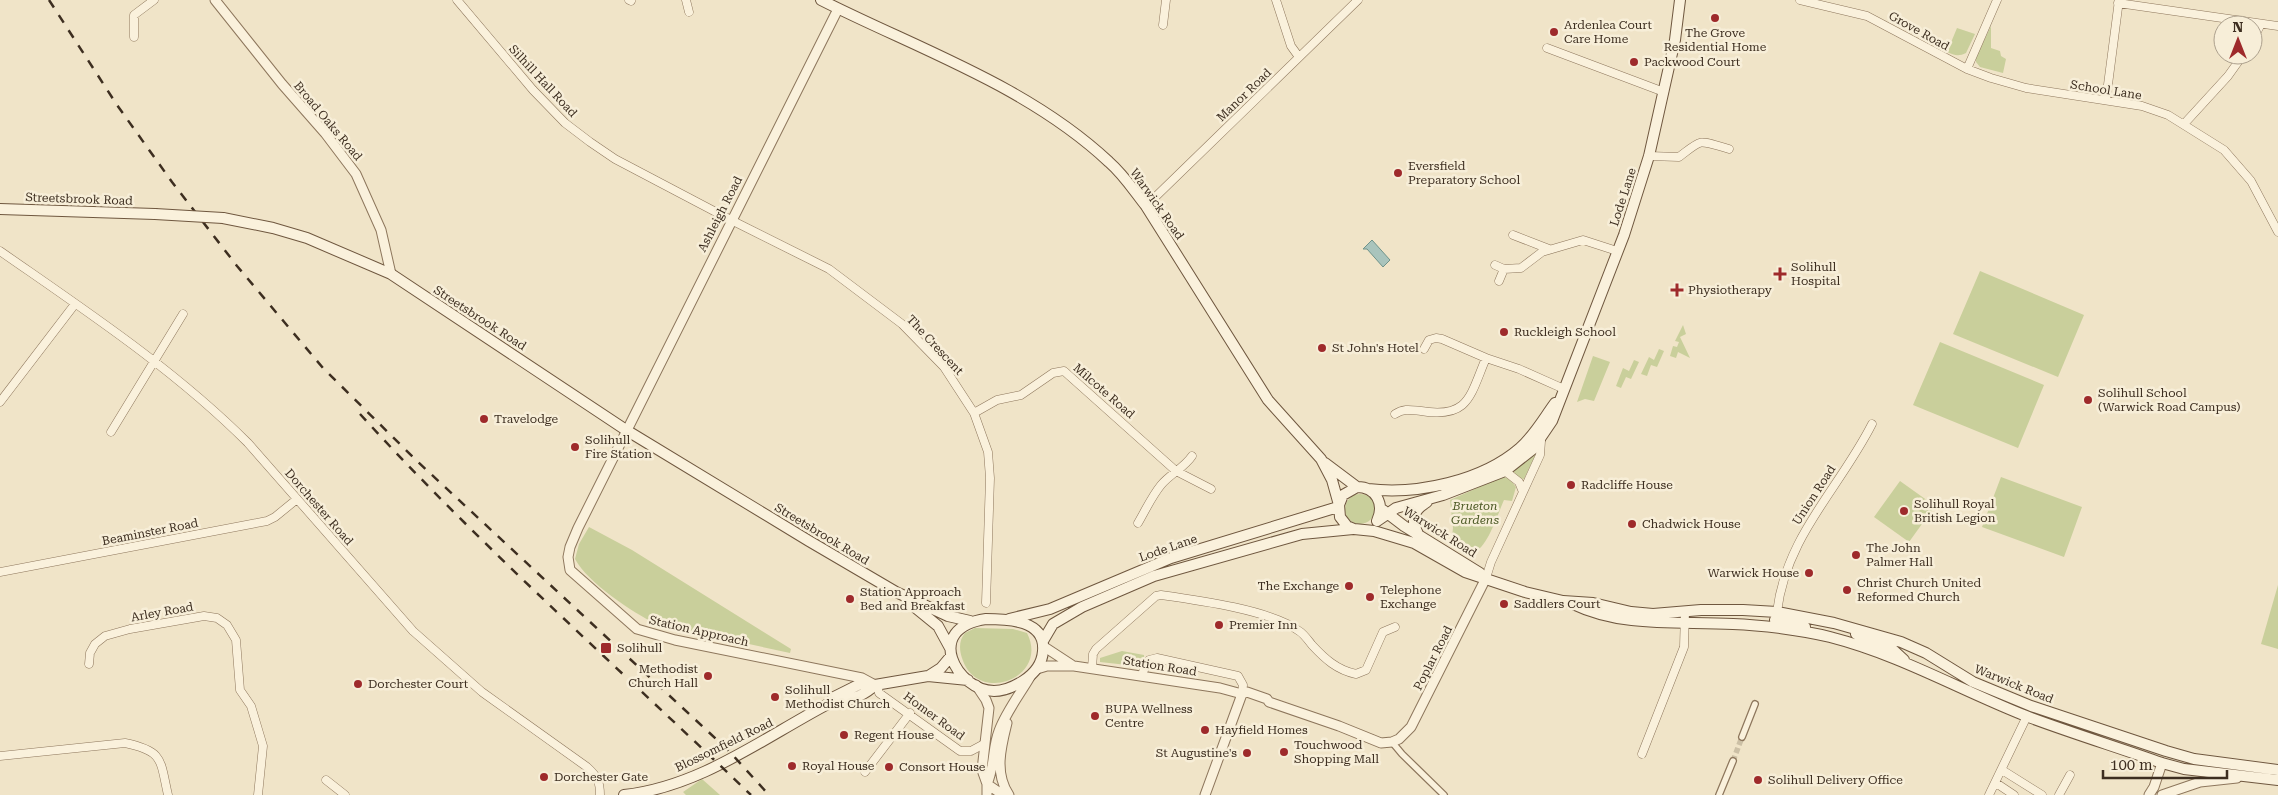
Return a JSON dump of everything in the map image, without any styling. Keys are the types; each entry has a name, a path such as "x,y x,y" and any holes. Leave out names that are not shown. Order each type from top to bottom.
{"main road":[{"name":"Warwick Road","path":"821,0 974,73 1050,116 1109,162 1125,177 1146,206 1268,400 1321,459 1361,488"},
{"name":"Lode Lane","path":"1384,510 1437,496 1505,471 1526,456 1541,441 1552,422 1617,251 1649,156 1675,40 1680,0"},
{"name":"Streetsbrook Road","path":"0,209 223,218 273,228 307,238 391,274 626,430 896,592 948,616 970,621"},
{"name":"Lode Lane","path":"1361,488 1413,490 1462,478 1497,464 1520,448 1563,392"},
{"name":"Warwick Road","path":"1321,459 1332,480 1338,506"},
{"path":"1361,488 1376,495 1384,510 1372,525 1356,529 1344,523 1340,517 1338,506 1343,495 1361,488"},
{"path":"1420,536 1413,524 1416,512 1437,496"},
{"name":"Lode Lane","path":"1009,619 1050,608 1172,558 1338,506"},
{"name":"Warwick Road","path":"1384,510 1420,536 1472,567 1486,578"},
{"name":"Warwick Road","path":"1356,529 1374,531 1414,543 1465,572 1525,592 1567,602 1593,604 1653,614 1685,611 1743,610 1907,663 2027,716 2162,764 2184,769 2260,776 2278,780"},
{"name":"Lode Lane","path":"1044,644 1053,624 1082,607 1154,576 1302,534 1356,529"},
{"name":"Streetsbrook Road","path":"896,592 938,626 951,653"},
{"name":"Warwick Road","path":"1567,602 1587,611 1613,618 1655,624 1734,624 1775,620 1834,623 1901,642 1926,653 1974,682 2032,706 2166,751 2194,760 2278,770"},
{"path":"1009,619 1033,627 1044,644 1041,661 1034,672 1016,685 994,691 972,683 958,669 951,653 955,633 970,621 1009,619"},
{"path":"1830,638 1834,623"},
{"path":"1845,626 1863,638 1891,648 1907,663"},
{"name":"Blossomfield Road","path":"928,676 941,668 951,653"},
{"name":"Blossomfield Road","path":"624,795 650,790 696,775 780,733 829,704 834,697 860,684 876,684 928,676 972,683"},
{"path":"2027,716 2032,706"},
{"path":"2162,764 2166,751"},
{"path":"2218,763 2278,766"}],"street":[{"path":"134,37 134,15 154,0"},
{"name":"Broad Oaks Road","path":"215,0 282,84 325,133 356,174 381,230 391,274"},
{"name":"Silhill Hall Road","path":"457,0 498,51 565,122 615,159 731,220"},
{"path":"686,0 688,12"},
{"path":"1163,25 1166,0"},
{"path":"1276,0 1291,46 1299,57"},
{"name":"Manor Road","path":"1146,206 1358,0"},
{"name":"Grove Road","path":"1800,0 1867,16 1967,69 2026,88"},
{"path":"1967,69 1997,0"},
{"path":"2106,100 2118,2 2213,17"},
{"name":"Ashleigh Road","path":"626,430 838,9"},
{"path":"2263,24 2278,26"},
{"path":"1547,48 1664,92"},
{"path":"2184,124 2236,65"},
{"name":"School Lane","path":"2026,88 2142,106 2184,124 2224,150 2245,175 2278,232"},
{"path":"1649,156 1679,157 1697,142 1728,149"},
{"name":"The Crescent","path":"731,220 829,269 874,301 902,324 944,367 974,413 988,452 990,478 986,603"},
{"path":"1513,235 1549,249"},
{"path":"1495,265 1504,269 1521,268 1542,252 1583,240 1617,251"},
{"name":"Dorchester Road","path":"0,251 155,360 223,418 248,443 413,631 482,692 587,767 600,782 600,795"},
{"path":"1498,281 1504,269"},
{"path":"0,402 75,304"},
{"path":"111,432 183,314"},
{"path":"1424,349 1428,340 1439,338 1486,358 1519,369 1563,392"},
{"path":"1395,414 1402,409 1440,414 1452,412 1463,406 1470,396 1486,358"},
{"name":"Milcote Road","path":"974,413 997,400 1021,395 1053,372 1064,371 1176,471 1210,489"},
{"name":"Union Road","path":"1775,620 1779,598 1798,541 1872,424"},
{"name":"Station Approach","path":"626,430 570,546 568,557 570,570 638,630 675,640 862,678 876,684"},
{"name":"Warwick Road","path":"1486,578 1491,562 1540,456 1541,441"},
{"path":"1138,523 1160,486 1176,471 1186,466 1192,456"},
{"path":"1505,471 1519,482 1523,492"},
{"name":"Beaminster Road","path":"0,572 267,521 275,517 297,499"},
{"name":"Poplar Road","path":"1392,742 1404,736 1411,727 1486,578"},
{"path":"1092,668 1093,654 1096,649 1156,596 1162,594 1201,600 1282,621 1300,631 1322,656 1336,667 1356,674 1366,670 1383,632 1395,627"},
{"path":"1642,754 1684,647 1685,611"},
{"name":"Arley Road","path":"89,664 90,653 95,644 105,636 130,628 204,616 217,618 227,624 236,640 240,690 251,706 263,746 258,795"},
{"name":"Station Road","path":"1044,644 1074,666"},
{"path":"1140,676 1149,660 1157,658 1238,676 1244,685 1205,795"},
{"name":"Station Road","path":"1034,672 1047,666 1074,666 1220,688 1242,694 1246,698 1262,703 1270,702 1339,726 1375,742 1392,742"},
{"path":"987,784 993,770 993,754 999,731 1034,672"},
{"path":"972,683 986,700 989,708 982,770 987,784 987,795"},
{"name":"Homer Road","path":"876,684 879,693 910,713 960,751 971,751 984,744"},
{"path":"1742,737 1755,704"},
{"path":"1009,795 1001,778 999,765 1010,711"},
{"path":"865,772 910,713"},
{"path":"1989,795 2027,716"},
{"path":"1392,742 1444,795"},
{"path":"0,756 125,744 143,747 154,752 159,759 168,795"},
{"path":"1719,795 1733,761"},
{"path":"2149,795 2154,787 2162,764"},
{"path":"2002,770 2042,795"},
{"path":"2059,795 2070,775"},
{"path":"2162,795 2200,782 2260,776"},
{"path":"326,780 345,795"},
{"path":"1996,782 2014,795"},
{"path":"987,784 1003,795"}],"green space":[{"path":"1991,26 1991,48 2000,51 2001,56 2006,59 2003,73 1980,67 1976,62 1976,57"},
{"path":"1957,28 1975,34 1966,53 1954,55 1947,52"},
{"path":"1980,271 2084,315 2058,377 1953,334"},
{"path":"1683,325 1686,334 1680,337 1690,358 1678,352 1676,358 1670,356 1673,346 1677,347 1679,342 1675,341"},
{"path":"1940,342 2044,385 2018,448 1913,405"},
{"path":"1659,349 1664,351 1657,367 1651,365 1647,376 1641,374 1649,357 1654,360"},
{"path":"1593,356 1610,362 1594,401 1585,399 1577,402"},
{"path":"1634,360 1639,362 1631,379 1626,377 1621,388 1616,386 1623,368 1629,371"},
{"path":"1537,452 1524,479 1519,478 1512,470"},
{"name":"Brueton Gardens","path":"1502,477 1509,478 1516,487 1512,501 1504,500 1492,530 1483,545 1478,550 1470,552 1451,545 1453,528 1450,500"},
{"path":"2001,477 2082,507 2064,557 1982,527"},
{"name":"Solihull Royal British Legion","path":"1900,481 1935,506 1909,542 1874,517"},
{"path":"1360,494 1366,495 1374,503 1374,515 1366,523 1360,524 1354,523 1346,515 1345,509 1346,503 1354,495"},
{"path":"589,527 632,550 791,649 790,653 656,624 635,612 600,587 581,568 575,559 579,544"},
{"path":"2278,585 2278,649 2261,644"},
{"path":"975,628 1013,629 1027,633 1031,649 1029,663 1020,673 1009,680 995,683 982,681 970,673 960,651 960,645 965,633"},
{"path":"1122,651 1144,655 1144,658 1136,666 1100,662 1100,658"},
{"path":"702,779 720,795 686,795 683,792"}],"water":[{"path":"1372,240 1390,260 1383,267 1367,249 1363,249"}],"tunnel":[{"path":"1733,761 1742,737"}],"railway":[{"path":"49,0 117,105 172,182 237,266 323,368 418,462 729,751 769,795"},
{"path":"360,414 503,561 751,795"}],"place":[{"name":"The Grove Residential Home","path":"1715,18"},
{"name":"Ardenlea Court Care Home","path":"1554,32"},
{"name":"Packwood Court","path":"1634,62"},
{"name":"Eversfield Preparatory School","path":"1398,173"},
{"name":"Solihull Hospital","path":"1780,274"},
{"name":"Physiotherapy","path":"1677,290"},
{"name":"Ruckleigh School","path":"1504,332"},
{"name":"St John's Hotel","path":"1322,348"},
{"name":"Solihull School (Warwick Road Campus)","path":"2088,400"},
{"name":"Travelodge","path":"484,419"},
{"name":"Solihull Fire Station","path":"575,447"},
{"name":"Radcliffe House","path":"1571,485"},
{"name":"Solihull Royal British Legion","path":"1904,511"},
{"name":"Chadwick House","path":"1632,524"},
{"name":"The John Palmer Hall","path":"1856,555"},
{"name":"Warwick House","path":"1809,573"},
{"name":"The Exchange","path":"1349,586"},
{"name":"Christ Church United Reformed Church","path":"1847,590"},
{"name":"Telephone Exchange","path":"1370,597"},
{"name":"Station Approach Bed and Breakfast","path":"850,599"},
{"name":"Saddlers Court","path":"1504,604"},
{"name":"Premier Inn","path":"1219,625"},
{"name":"Solihull","path":"606,648"},
{"name":"Methodist Church Hall","path":"708,676"},
{"name":"Dorchester Court","path":"358,684"},
{"name":"Solihull Methodist Church","path":"775,697"},
{"name":"BUPA Wellness Centre","path":"1095,716"},
{"name":"Hayfield Homes","path":"1205,730"},
{"name":"Regent House","path":"844,735"},
{"name":"Touchwood Shopping Mall","path":"1284,752"},
{"name":"St Augustine's","path":"1247,753"},
{"name":"Royal House","path":"792,766"},
{"name":"Consort House","path":"889,767"},
{"name":"Dorchester Gate","path":"544,777"},
{"name":"Solihull Delivery Office","path":"1758,780"}]}
